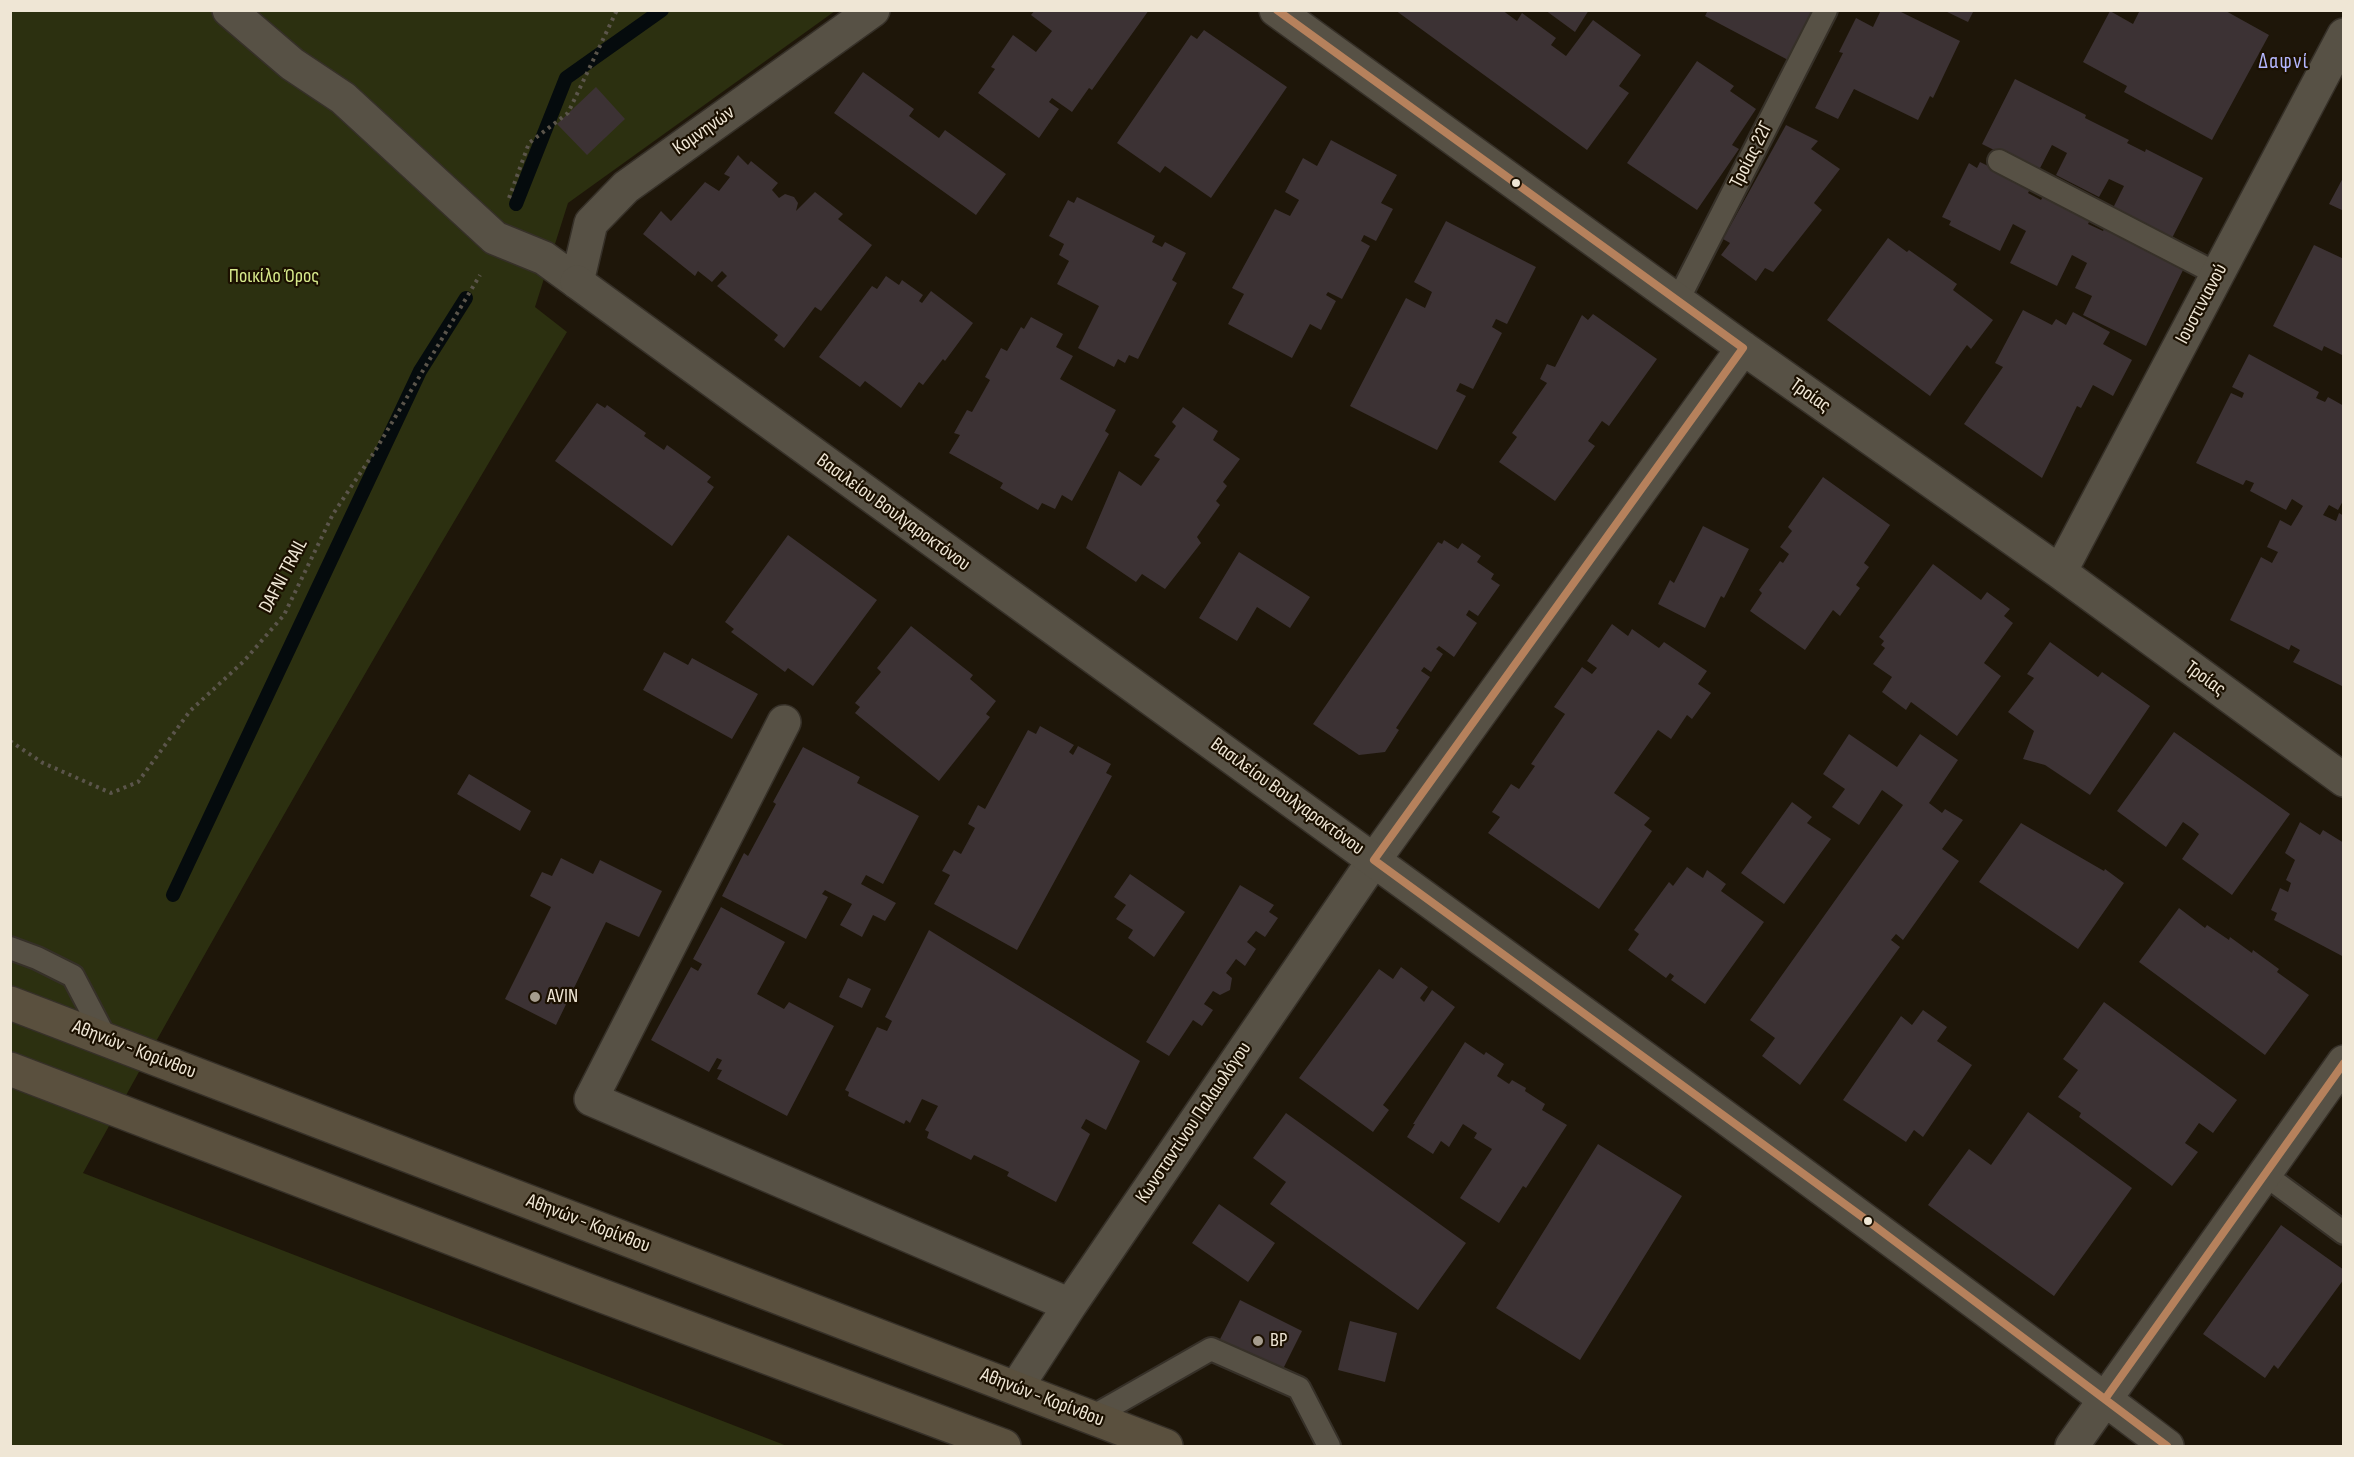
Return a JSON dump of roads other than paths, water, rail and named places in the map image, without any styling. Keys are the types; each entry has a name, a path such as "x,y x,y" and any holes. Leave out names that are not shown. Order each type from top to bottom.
{"highway":[{"name":"Αθηνών - Κορίνθου","path":"10,1003 1166,1446"},
{"path":"10,1069 584,1289 1004,1446"}],"street":[{"name":"Βασιλείου Βουλγαροκτόνου","path":"229,10 292,64 343,98 495,238 544,258 1872,1224 2167,1446"},
{"name":"Κομνηνών","path":"577,282 591,223 626,187 873,10"},
{"name":"Τροίας","path":"1276,10 1743,348 2060,572 2343,780"},
{"name":"Ιουστινιανού","path":"2060,572 2343,35"},
{"name":"Κωνσταντίνου Παλαιολόγου","path":"1016,1388 1070,1305 1374,860 1743,348"},
{"path":"784,722 591,1098 1070,1305"},
{"path":"2072,1446 2343,1062"}],"lane":[{"name":"Τροίας 22Γ","path":"1678,300 1826,10"},
{"path":"1999,161 2217,274"},
{"path":"10,948 37,958 73,976 106,1039"},
{"path":"2264,1174 2343,1233"},
{"path":"1092,1417 1211,1349 1299,1388 1329,1446"}],"waterway":[{"path":"516,204 566,78 662,10"},
{"path":"173,895 420,371 466,298"}],"place":[{"name":"AVIN","path":"535,997"},
{"name":"BP","path":"1258,1341"}],"district":[{"name":"Δαφνί","path":"2284,63"}],"park label":[{"name":"Ποικίλο Όρος","path":"274,277"}]}
